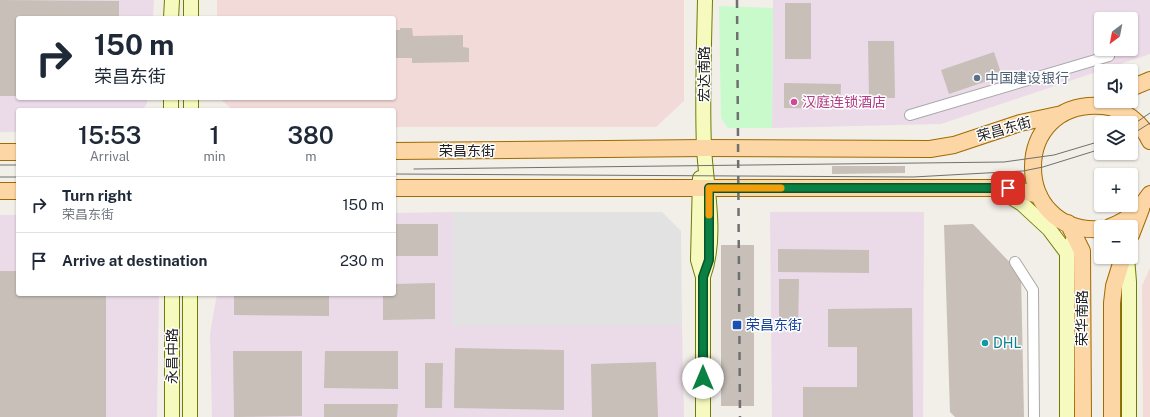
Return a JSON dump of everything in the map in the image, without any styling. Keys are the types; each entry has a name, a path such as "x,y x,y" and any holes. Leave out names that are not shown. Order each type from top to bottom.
{"main road":[{"path":"1138,85 1150,80"},
{"path":"1094,104 1076,108 1062,114 1050,124 1041,134 1035,147 1032,169 1034,182 1046,207 1072,230 1084,228 1094,229"},
{"path":"1112,108 1137,122 1150,141"},
{"name":"荣昌东街","path":"396,151 704,148 930,149 954,145 1020,123 1062,114"},
{"path":"0,152 16,152"},
{"path":"396,188 468,190 1008,188 1039,195"},
{"path":"0,191 16,191"},
{"path":"1126,220 1130,218 1146,201"},
{"path":"1138,220 1146,201"},
{"name":"荣华南路","path":"1072,230 1082,251 1083,417"},
{"path":"1112,417 1112,302 1121,264"}],"street":[{"path":"172,0 172,16"},
{"path":"191,0 191,16"},
{"name":"宏达南路","path":"703,417 703,277 698,260 704,188 705,0"},
{"path":"910,115 1109,56"},
{"path":"996,188 1022,204 1049,229 1067,253"},
{"path":"1067,417 1067,253 1072,230"},
{"path":"1015,262 1033,290 1034,417"},
{"path":"1128,264 1129,282 1129,417"},
{"name":"永昌中路","path":"172,296 172,417"},
{"name":"永昌中路","path":"190,296 190,417"}],"shaded area":[{"path":"0,0 154,0 153,16 16,16 16,100 147,100 147,104 144,108 16,108 16,132 0,132"},
{"path":"217,0 684,0 684,101 656,127 396,127 396,108 231,108 221,100 396,100 396,16 217,16"},
{"path":"773,0 1150,0 1150,54 1120,64 1094,64 1094,73 941,124 772,128"},
{"path":"453,212 453,326 682,326 684,417 212,417 210,333 217,296 396,296 396,213"},
{"path":"453,212 662,212 681,231 682,326 453,326"},
{"path":"770,212 924,212 923,417 772,417"},
{"path":"0,215 16,215 16,296 159,296 157,417 0,417"},
{"path":"1150,268 1150,417 1143,417 1142,286"}],"green space":[{"path":"719,6 773,8 772,128 728,128 721,118"}],"building":[{"path":"0,0 119,1 119,16 16,16 16,96 0,96"},
{"path":"785,3 811,3 811,59 785,59"},
{"path":"400,28 412,28 413,36 463,35 463,47 469,48 469,62 412,63 412,58 396,58 396,30 400,30"},
{"path":"868,41 894,41 895,98 869,98"},
{"path":"994,52 1002,76 949,94 941,70"},
{"path":"784,83 841,84 840,109 784,108"},
{"path":"832,166 905,166 905,173 832,174"},
{"path":"396,224 438,224 438,256 396,256"},
{"name":"DHL","path":"973,224 1021,274 1024,417 955,417 950,412 944,225"},
{"name":"荣昌东街","path":"721,245 754,245 754,406 721,406"},
{"path":"778,249 869,250 869,273 778,272"},
{"path":"0,271 16,271 16,296 106,296 106,417 0,417"},
{"path":"779,279 799,279 798,329 779,328"},
{"path":"435,283 435,319 383,320 383,296 396,296 396,284"},
{"path":"234,296 329,296 329,316 234,315"},
{"path":"912,308 913,417 803,417 803,387 857,387 857,347 828,347 828,309"},
{"path":"455,348 564,350 564,410 454,408"},
{"path":"233,351 302,351 302,416 234,417"},
{"path":"325,351 398,351 398,389 324,388"},
{"path":"656,362 658,417 592,417 591,364"},
{"path":"425,363 443,363 442,408 425,408"},
{"path":"324,404 398,404 397,417 324,417"}],"tram line":[{"path":"1138,121 1150,113"},
{"path":"1138,131 1150,123"},
{"path":"414,169 1004,162 1054,155 1094,143"},
{"path":"396,174 913,177 1023,171 1043,167 1094,151"},
{"path":"0,165 16,165"},
{"path":"0,177 16,177"}],"railway":[{"path":"737,0 740,417"}],"slow traffic":[{"path":"709,215 709,188 781,188"}],"place":[{"name":"中国建设银行","path":"977,78"},
{"name":"汉庭连锁酒店","path":"794,102"},
{"name":"荣昌东街","path":"737,325"},
{"name":"DHL","path":"985,343"}],"route":[{"path":"703,378 703,277 709,260 709,188 1008,188"}]}
